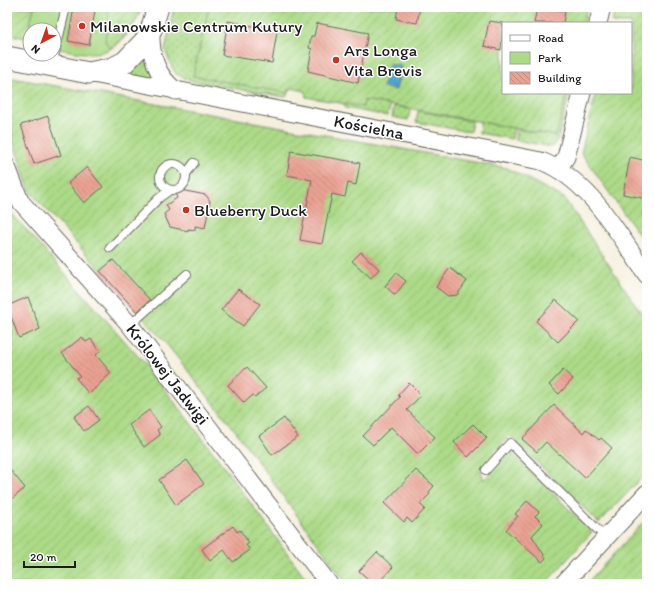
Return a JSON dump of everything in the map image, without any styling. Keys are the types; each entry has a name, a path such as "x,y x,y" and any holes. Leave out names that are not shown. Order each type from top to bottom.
{"street":[{"path":"89,73 103,72 125,62 137,50 151,30 158,7"},
{"path":"598,22 602,7"},
{"name":"Kościelna","path":"151,30 150,40 157,69 164,82 177,91"},
{"name":"Kościelna","path":"7,57 177,91 519,155 541,161 559,168 592,198 647,275"},
{"path":"559,168 566,157 582,94"},
{"name":"Królowej Jadwigi","path":"7,166 11,194 20,201 130,325 329,584"},
{"path":"564,584 647,493"}],"lane":[{"path":"52,65 66,7"},
{"path":"170,190 163,186 160,179 161,171 164,166 173,163 178,164 182,166 186,174"},
{"path":"110,248 159,198 170,190 183,185 186,174 194,163"},
{"path":"130,325 187,274"},
{"path":"486,470 510,443 606,538"}],"green space":[{"path":"7,7 34,7 30,22 22,22 22,37 7,34"},
{"path":"34,7 142,7 135,23 124,38 118,44 103,52 89,53 62,49 62,22 30,22"},
{"path":"104,7 142,7 129,30 110,48 105,41 109,14"},
{"path":"174,7 209,7 193,76 291,88 288,95 285,97 192,81 176,74 165,50"},
{"path":"209,7 587,7 584,22 502,22 502,94 567,94 556,136 364,100 363,107 306,97 305,91 291,88 287,93 193,76"},
{"path":"615,7 647,7 647,246 581,153 596,94 632,94 632,22 612,22"},
{"path":"146,57 157,80 127,74"},
{"path":"7,77 507,168 564,198 644,317 647,316 647,472 599,523 510,436 480,468 484,480 510,451 592,532 545,584 347,584 234,429 164,341 34,196 28,187 7,122"},
{"path":"567,94 570,94 558,139 552,147 515,140 516,129 556,136"},
{"path":"364,100 390,105 388,116 345,108 343,103 363,107"},
{"path":"394,106 411,109 408,120 392,117"},
{"path":"418,111 472,121 470,132 416,122"},
{"path":"480,122 514,128 512,139 479,133"},
{"path":"7,208 145,364 216,456 310,584 7,584"},
{"path":"647,518 647,584 586,584"}],"water":[{"path":"389,64 401,66 396,90 383,87"}],"building":[{"name":"Milanowskie Centrum Kutury","path":"74,7 95,11 89,45 68,41"},
{"path":"398,7 420,7 417,23 396,19"},
{"path":"537,7 565,11 563,22 534,22"},
{"path":"228,21 277,31 272,63 222,55"},
{"path":"489,21 502,23 501,50 484,46"},
{"name":"Ars Longa Vita Brevis","path":"317,23 368,33 358,83 308,71 312,49 309,48 311,36 314,36"},
{"path":"48,116 61,155 34,164 21,125"},
{"path":"291,151 360,163 356,185 348,183 345,197 332,194 322,244 300,240 312,180 287,175"},
{"path":"630,157 647,161 647,199 623,194"},
{"path":"87,167 103,187 84,203 68,183"},
{"name":"Blueberry Duck","path":"175,189 206,195 210,201 205,228 195,226 195,230 188,229 188,231 170,227 164,214 169,210 166,205 177,198"},
{"path":"361,252 379,269 371,278 352,261"},
{"path":"113,260 150,300 137,312 100,271"},
{"path":"450,268 467,281 457,295 448,296 436,287"},
{"path":"396,273 406,281 395,295 385,286"},
{"path":"238,289 260,304 243,326 221,310"},
{"path":"28,297 40,329 19,338 7,306"},
{"path":"556,300 579,321 558,342 536,321"},
{"path":"82,337 86,342 91,339 100,351 96,355 111,373 89,394 76,378 80,376 62,353"},
{"path":"247,367 266,388 255,397 253,395 244,403 228,385"},
{"path":"563,370 573,379 559,394 549,385"},
{"path":"409,383 421,395 407,410 435,437 418,454 391,427 373,445 363,436 400,397 398,395"},
{"path":"554,405 583,433 586,429 599,440 601,438 612,448 585,478 546,442 537,452 522,439"},
{"path":"89,406 99,420 84,431 74,417"},
{"path":"149,410 161,427 157,430 160,435 144,447 129,425"},
{"path":"284,418 298,437 272,455 259,436"},
{"path":"473,424 487,438 468,457 454,442"},
{"path":"187,460 204,484 176,505 159,480"},
{"path":"7,466 25,488 7,503"},
{"path":"416,470 434,486 429,492 430,494 420,504 425,509 412,523 407,518 404,522 384,503"},
{"path":"527,501 539,512 535,516 543,524 532,536 546,558 542,562 506,530 518,516 515,514"},
{"path":"233,526 237,532 240,530 249,543 246,545 250,550 233,562 224,550 210,561 202,549"},
{"path":"377,552 393,567 377,584 374,584 359,571"}],"place":[{"name":"Milanowskie Centrum Kutury","path":"82,26"},
{"name":"Ars Longa Vita Brevis","path":"336,60"},
{"name":"Blueberry Duck","path":"186,210"}]}
